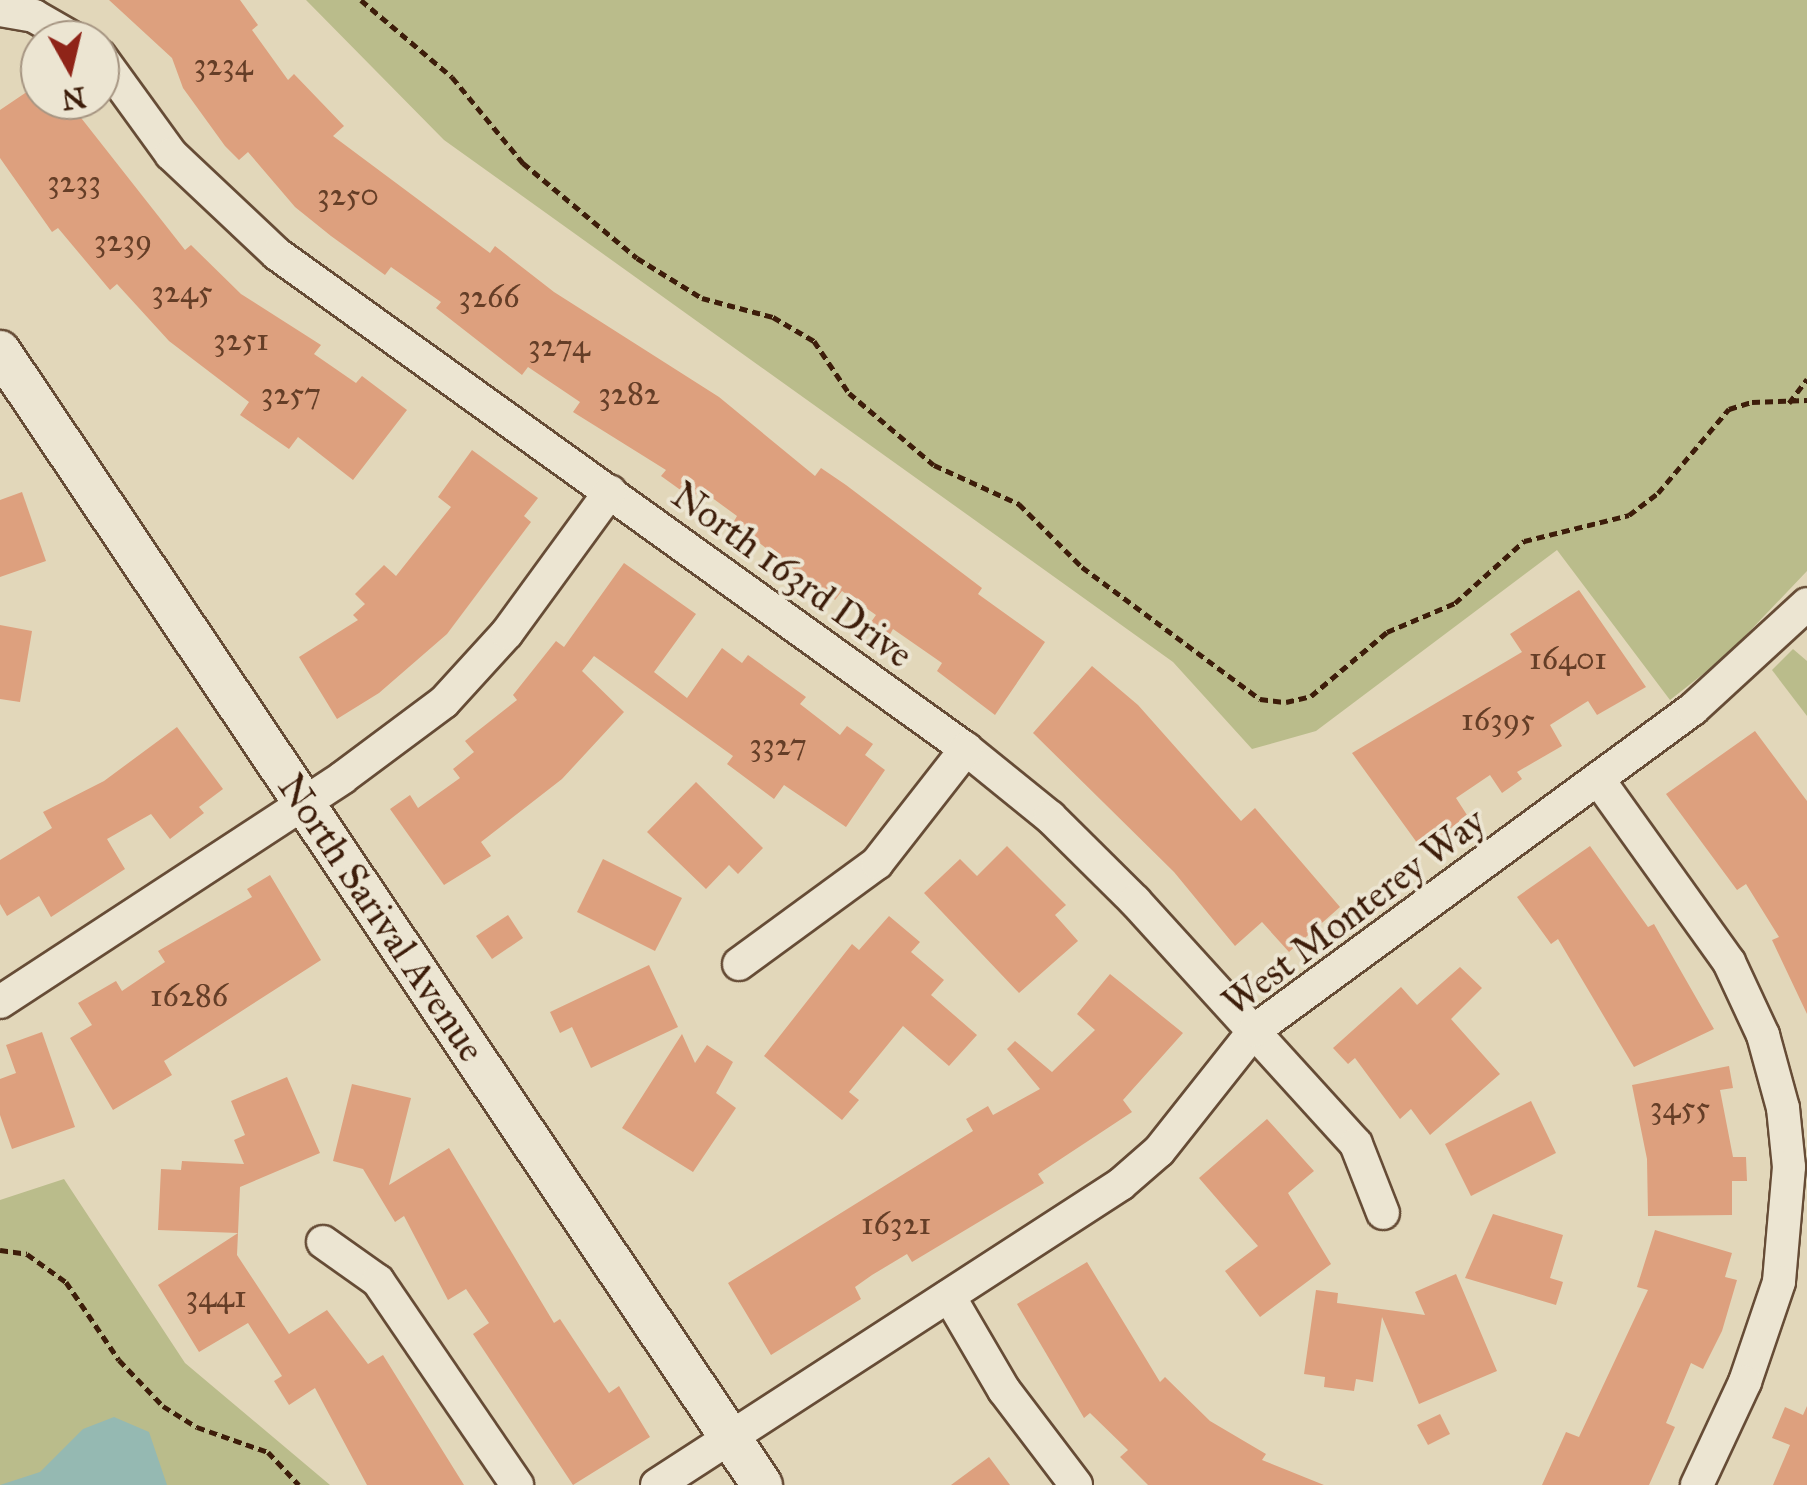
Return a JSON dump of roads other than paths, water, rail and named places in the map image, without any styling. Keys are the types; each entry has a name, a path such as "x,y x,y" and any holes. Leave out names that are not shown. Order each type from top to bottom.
{"street":[{"path":"0,10 41,20"},
{"name":"North 163rd Drive","path":"120,84 171,154 277,254 966,749 1050,817 1255,1030 1356,1144 1383,1213"},
{"name":"North Sarival Avenue","path":"0,351 762,1485"},
{"path":"0,1002 303,804 444,702 479,668 610,492"},
{"name":"West Monterey Way","path":"657,1485 1122,1184 1159,1151 1255,1030 1726,683 1807,604"},
{"path":"739,964 878,864 966,749"},
{"path":"1598,779 1729,962 1763,1035 1783,1108 1788,1167 1779,1282 1745,1382 1697,1485"},
{"path":"323,1242 378,1281 517,1485"},
{"path":"949,1296 1004,1390 1076,1485"}],"water":[{"path":"114,1417 149,1432 167,1485 0,1485 40,1472 83,1429"}]}
